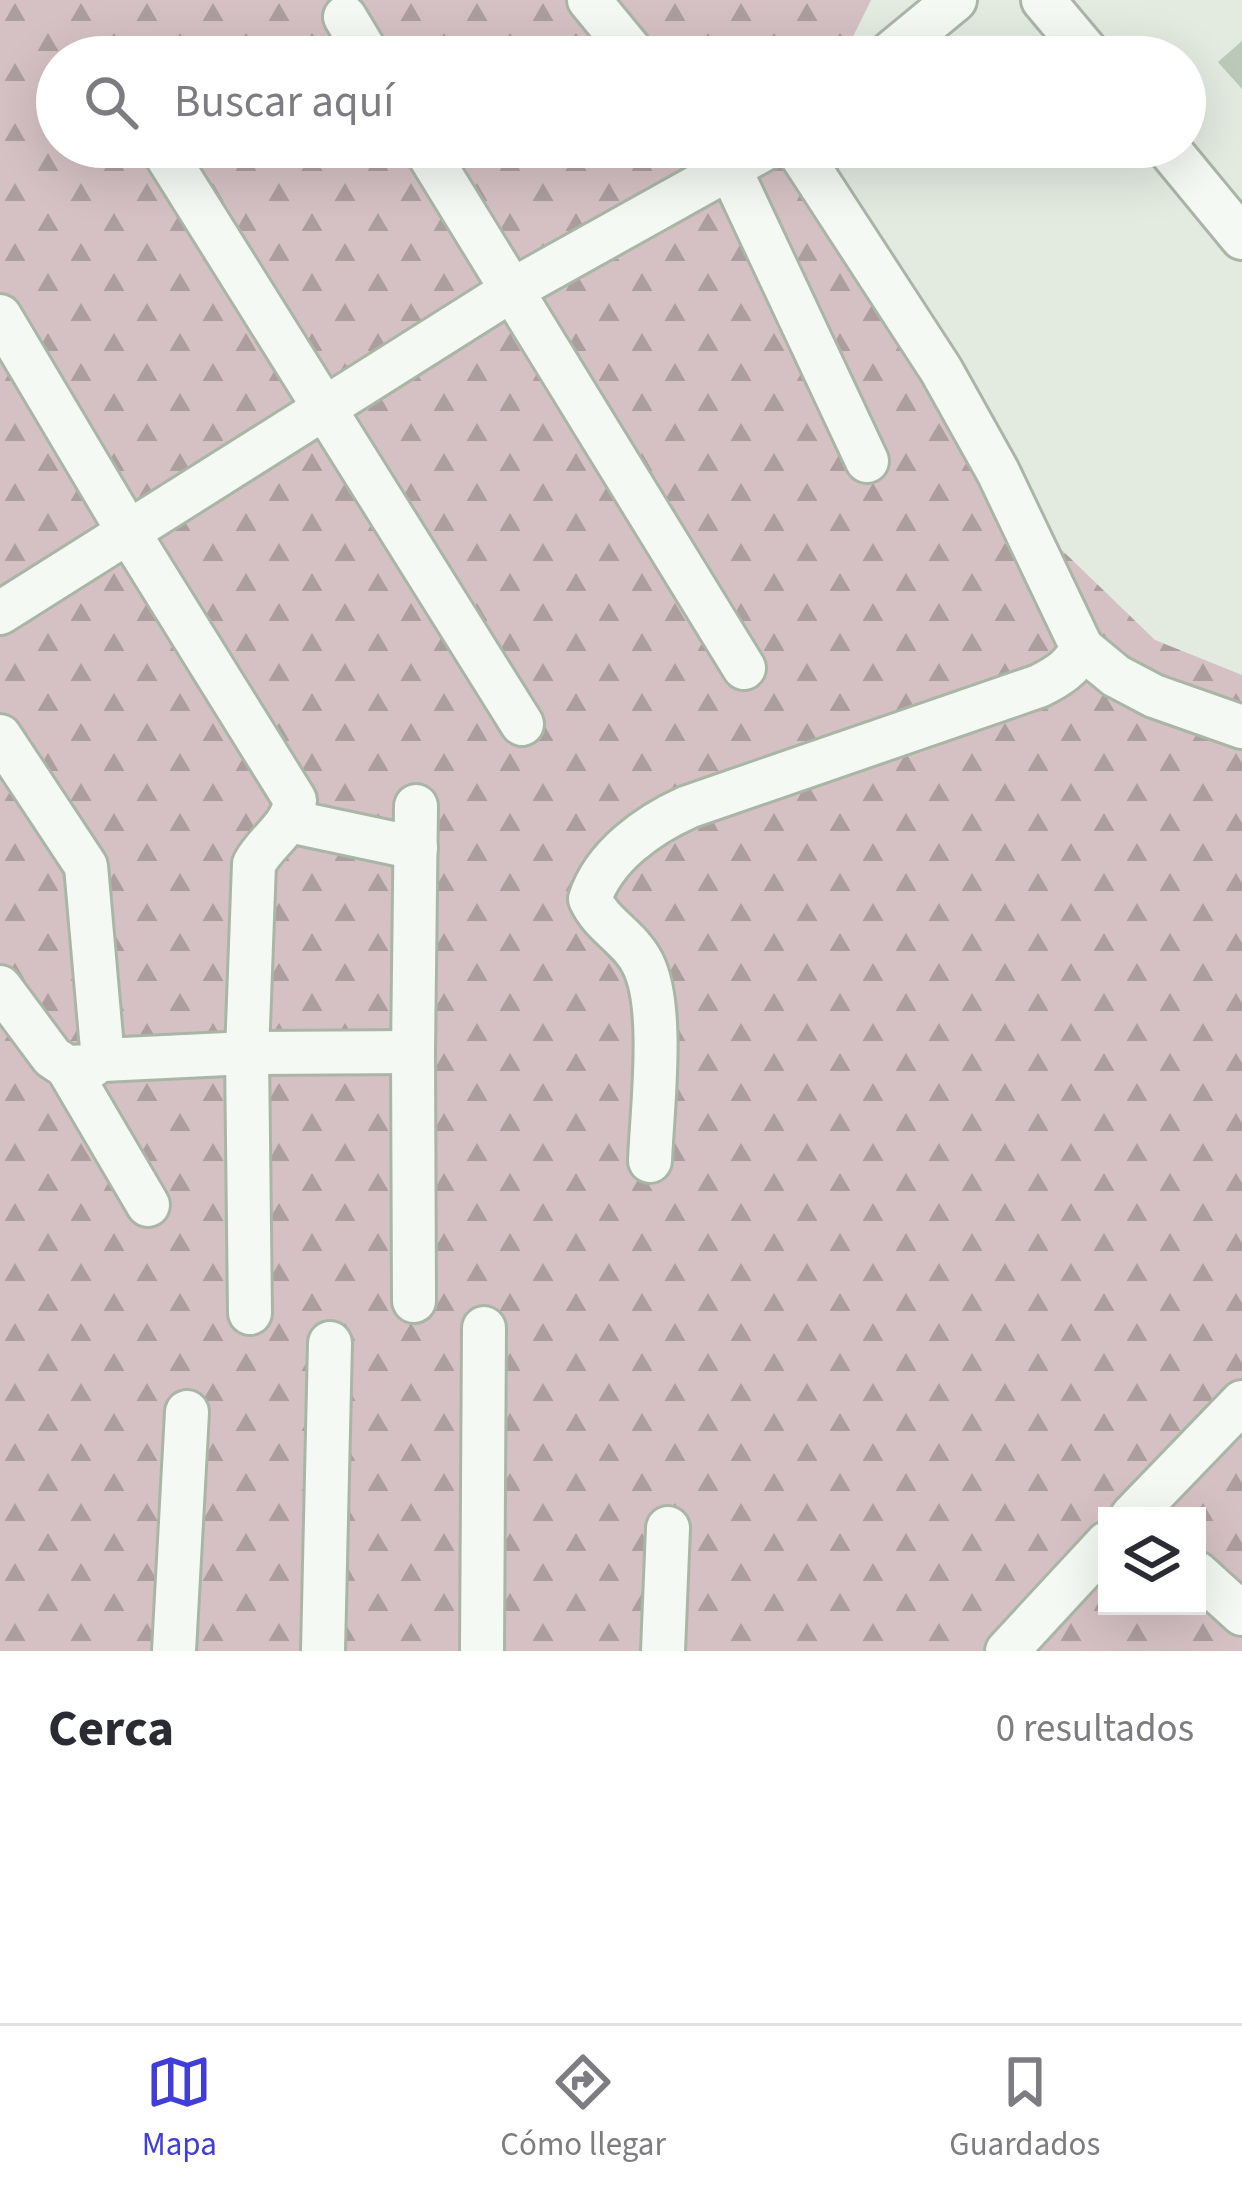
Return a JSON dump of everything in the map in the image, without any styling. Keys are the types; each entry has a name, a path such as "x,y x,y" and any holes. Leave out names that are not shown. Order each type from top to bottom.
{"street":[{"path":"589,0 619,36"},
{"path":"911,36 955,0"},
{"path":"1043,0 1073,36"},
{"path":"345,17 356,36"},
{"path":"173,168 522,724"},
{"path":"437,168 744,668"},
{"path":"0,614 703,168"},
{"path":"725,168 867,461"},
{"path":"810,168 941,370 998,472 1082,648 1116,676 1154,696 1242,728"},
{"path":"1184,168 1242,238"},
{"path":"0,316 128,533 295,800 289,821 254,864 247,1053 250,1313"},
{"path":"650,1161 656,1009 644,966 629,942 596,913 590,899 608,868 655,822 1039,686 1075,663 1082,648"},
{"path":"0,736 86,866 99,1038 85,1064"},
{"path":"289,821 416,827 413,1301"},
{"path":"0,987 52,1057 85,1064 247,1053 412,1052"},
{"path":"85,1064 148,1204"},
{"path":"482,1651 484,1328"},
{"path":"323,1651 330,1343"},
{"path":"1142,1507 1242,1402"},
{"path":"174,1651 187,1412"},
{"path":"663,1651 668,1528"},
{"path":"1007,1651 1098,1553"},
{"path":"1206,1581 1242,1614"}],"green space":[{"path":"0,0 871,0 853,36 36,36 36,168 839,168 842,209 1010,500 1155,640 1242,675 1242,1651 0,1651"}],"building":[{"path":"1242,41 1242,89 1218,62"}]}
